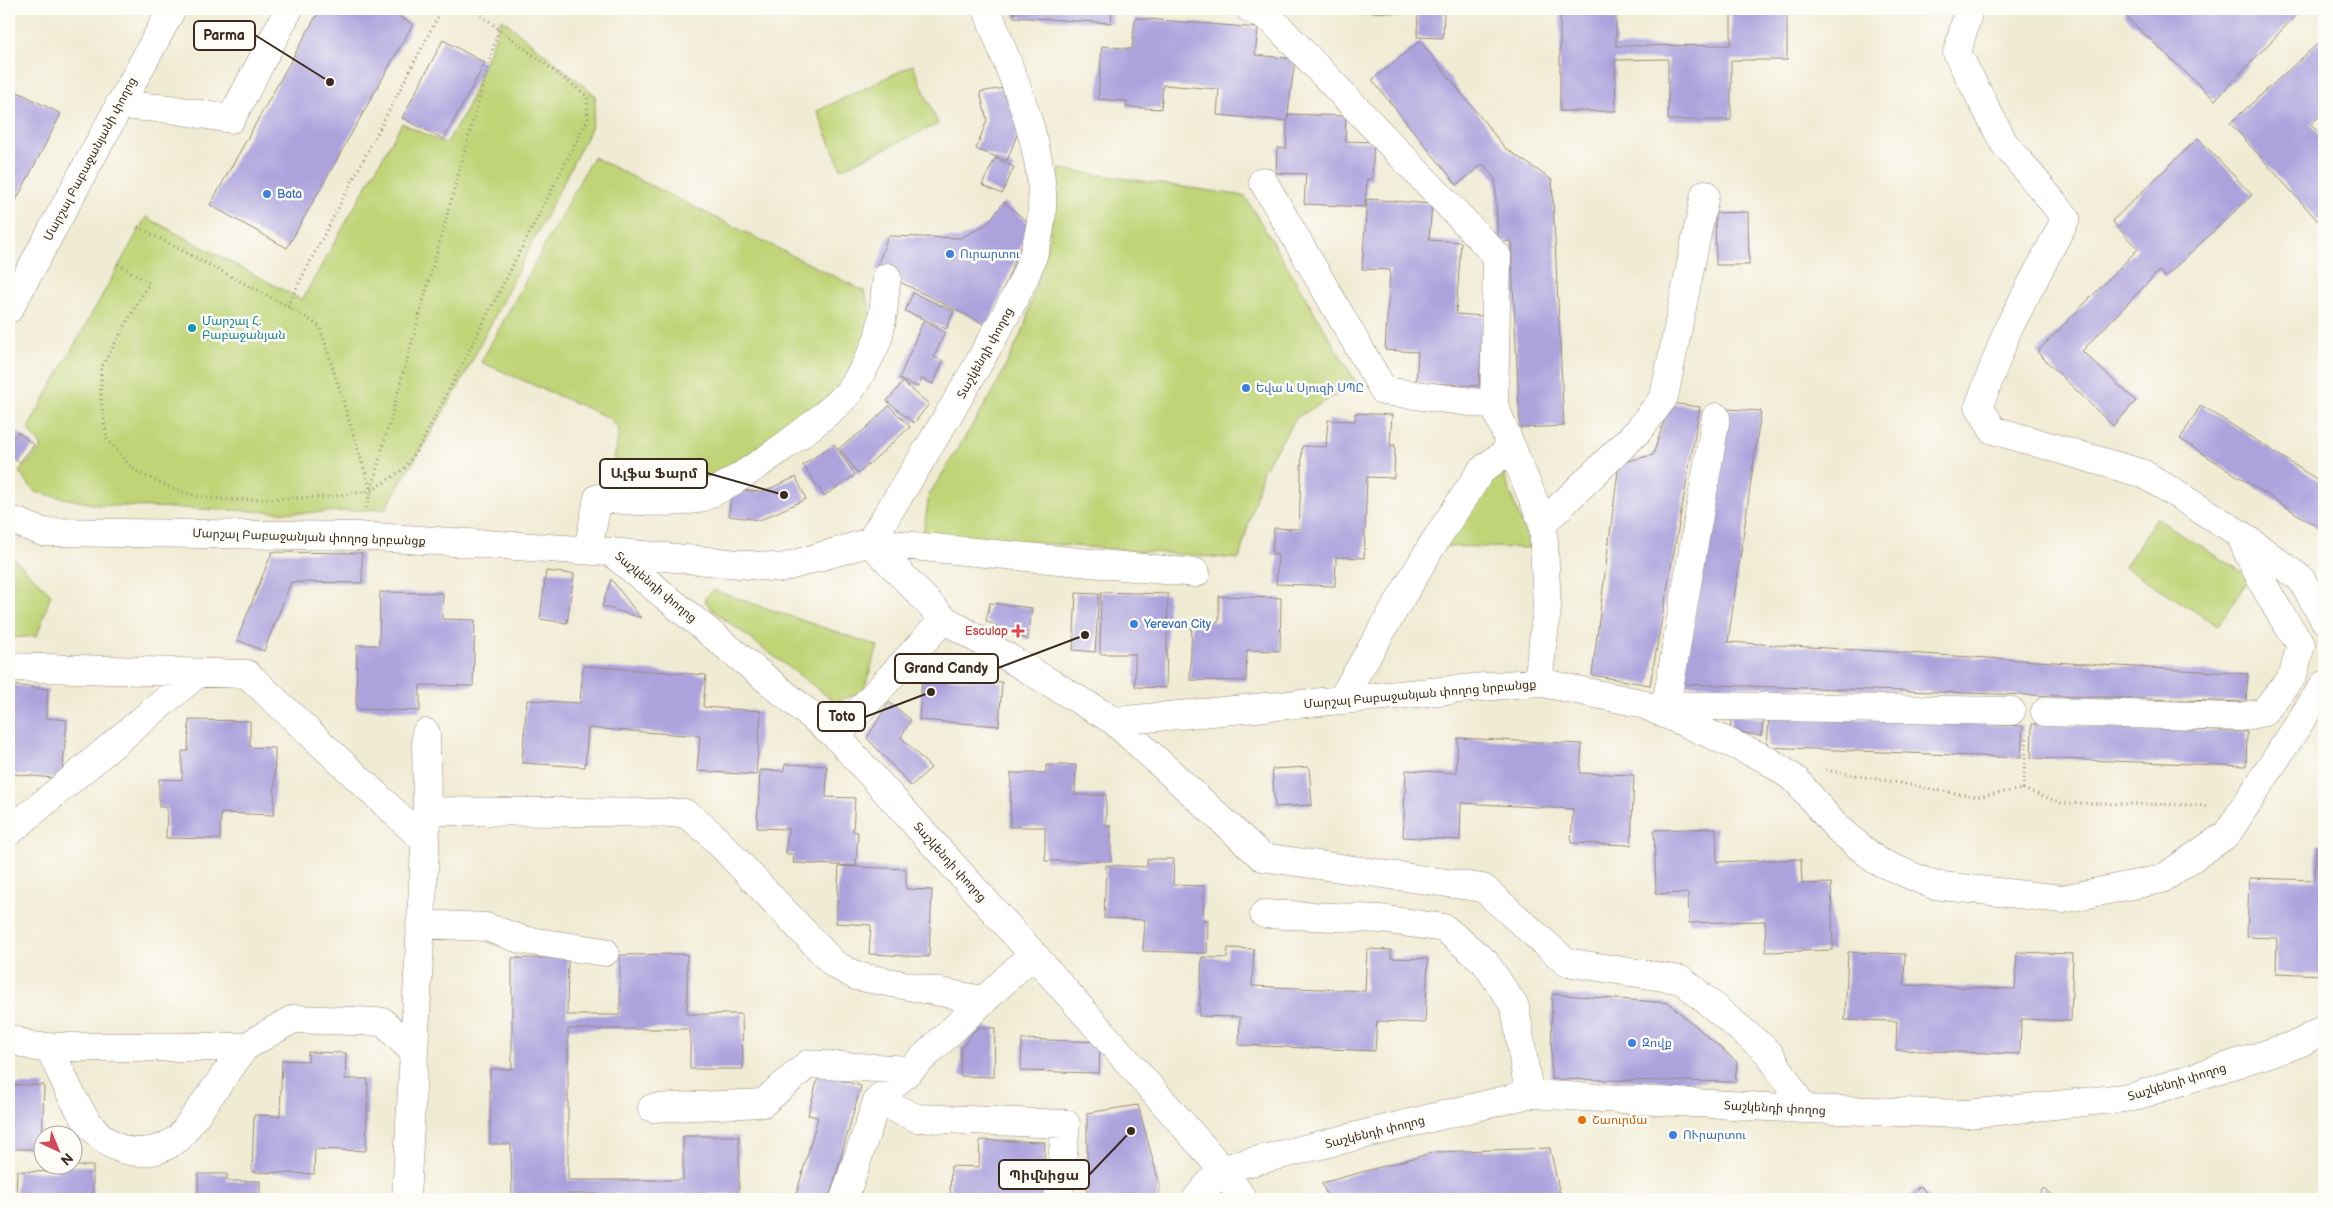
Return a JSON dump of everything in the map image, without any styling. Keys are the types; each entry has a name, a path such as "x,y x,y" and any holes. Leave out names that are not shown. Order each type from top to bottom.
{"street":[{"name":"Մարշալ Բաբաջանյանի փողոց","path":"9,309 172,9"},
{"path":"119,105 170,109 231,119 290,9"},
{"name":"Տաշկենդի փողոց","path":"600,551 782,568 870,542 953,410 1018,292 1032,260 1042,225 1042,193 1030,128 987,9"},
{"path":"1250,9 1271,19 1497,256 1494,405 1543,523 1547,609 1538,682"},
{"path":"1969,9 1957,53 2004,143 2066,218 2008,329 1979,406 1993,430 2144,474 2240,534 2301,579 2324,619"},
{"path":"1263,181 1384,391 1494,405"},
{"path":"1543,523 1639,430 1664,397 1705,194"},
{"path":"600,551 598,498 667,503 699,498 738,477 772,454 817,420 849,391 878,338 887,278"},
{"path":"1666,706 1716,417"},
{"path":"1341,700 1431,546 1481,471 1512,447"},
{"name":"Մարշալ Բաբաջանյան փողոց նրբանցք","path":"9,519 43,532 357,536 600,551"},
{"path":"1640,703 1666,706 2028,718 2240,717 2264,712 2293,675 2301,644 2280,616 2259,579 2240,534"},
{"path":"870,542 1196,573"},
{"path":"870,542 944,619 1114,720 1262,857 1483,888 1566,962 1682,980 1769,1053 1804,1110"},
{"name":"Տաշկենդի փողոց","path":"600,551 836,736 1033,954 1222,1169 1243,1199"},
{"path":"836,736 944,619"},
{"path":"9,667 247,674 424,841"},
{"path":"9,832 197,674"},
{"name":"Մարշալ Բաբաջանյան փողոց նրբանցք","path":"1114,720 1538,682 1640,703 1766,759 1796,780 1837,828 1877,861 1932,885 2064,898 2162,879 2227,834 2324,684"},
{"path":"406,1199 427,812 426,733"},
{"path":"427,812 685,813 709,832 834,964 856,976 982,1000"},
{"path":"1264,914 1381,919 1444,928 1484,962 1515,1006 1529,1094"},
{"path":"420,924 486,927 523,940 605,952"},
{"path":"844,1199 877,1101 1033,954"},
{"path":"49,1047 83,1113 97,1134 112,1146 128,1152 164,1148 178,1138 245,1047 293,1019 384,1022 413,1051"},
{"name":"Տաշկենդի փողոց","path":"1222,1169 1529,1094 1804,1110 1968,1114 2133,1097 2300,1043 2324,1029"},
{"path":"9,1038 36,1046 49,1047 245,1047"},
{"path":"652,1108 763,1103 808,1064 909,1070"},
{"path":"877,1101 917,1118 1066,1124 1058,1199"},
{"path":"1196,1199 1222,1169"}],"path":[{"path":"287,306 442,9"},
{"path":"118,264 149,283 101,368 101,400 107,439 135,471 170,488 196,496 229,500 326,497 371,490 404,469 421,444 588,119 586,96 498,26 473,9"},
{"path":"357,536 498,26"},
{"path":"138,227 287,306 320,327 371,490"},
{"path":"2023,789 2028,718"},
{"path":"1820,770 1847,772 1977,797 2023,789 2061,803 2199,805 2240,816"}],"green space":[{"path":"502,19 595,95 595,108 591,128 459,386 385,509 302,513 98,505 35,492 19,472 42,447 28,428 146,217 302,300 402,123 446,144 465,112"},
{"path":"913,65 938,124 841,169 817,111"},
{"path":"593,157 864,291 866,297 871,321 869,333 859,355 841,382 815,408 773,440 729,468 695,484 639,483 633,481 624,474 614,461 619,429 607,417 481,362"},
{"path":"1059,169 1245,196 1357,384 1297,417 1263,470 1239,559 923,534 929,495 993,392 1024,328 1049,238"},
{"path":"1501,468 1531,548 1439,546"},
{"path":"2156,518 2250,577 2218,626 2125,567"},
{"path":"9,554 51,594 37,636 9,638"},
{"path":"713,590 878,646 863,692 835,702 711,609 704,599"}],"building":[{"path":"320,9 385,9 413,24 287,248 210,205"},
{"path":"1014,9 1112,9 1111,23 1014,17"},
{"path":"1292,9 1444,9 1443,38 1417,37 1418,14"},
{"path":"1560,9 1616,9 1616,46 1731,45 1731,9 1787,9 1787,60 1731,60 1731,120 1668,120 1668,59 1615,60 1616,111 1560,111"},
{"path":"2128,9 2302,9 2215,100 2123,14"},
{"path":"1135,18 1258,28 1255,55 1295,59 1287,121 1217,115 1219,89 1163,85 1161,109 1126,107 1127,101 1098,99 1102,46 1132,49"},
{"path":"2324,38 2324,112 2311,124 2324,139 2324,214 2318,221 2230,123"},
{"path":"443,40 485,63 444,139 402,118"},
{"path":"1420,41 1505,148 1552,180 1564,426 1520,428 1511,241 1498,242 1495,179 1483,164 1457,185 1372,80"},
{"path":"1010,87 1018,132 1007,161 976,149 987,120 980,92"},
{"path":"16,91 61,114 9,214 9,105"},
{"path":"1288,114 1346,116 1345,141 1374,142 1372,179 1367,179 1365,207 1304,204 1306,174 1276,173 1277,148 1286,148"},
{"path":"2198,138 2252,195 2165,277 2159,271 2082,351 2136,401 2113,426 2037,352 2138,249 2112,221"},
{"path":"995,158 1014,167 1002,194 982,185"},
{"path":"1367,199 1432,204 1429,240 1461,242 1456,314 1483,316 1479,386 1416,382 1418,352 1385,350 1390,270 1362,269"},
{"name":"Ուրարտու","path":"1004,202 1030,224 988,326 876,270 888,236 961,238 987,224"},
{"path":"1748,212 1749,265 1716,265 1715,213"},
{"path":"913,293 954,311 946,329 905,311"},
{"path":"923,321 945,332 934,357 943,361 933,384 922,379 918,387 899,379"},
{"path":"903,382 929,404 914,423 887,401"},
{"path":"1670,403 1700,407 1650,685 1592,675 1619,463 1653,455"},
{"path":"2201,405 2324,484 2324,521 2319,528 2180,439"},
{"path":"889,406 910,427 858,474 839,448 864,430"},
{"path":"1727,409 1761,411 1728,642 2248,674 2246,702 1684,684"},
{"path":"1355,413 1392,415 1390,445 1395,445 1394,478 1367,477 1364,558 1336,557 1335,586 1276,584 1278,555 1272,554 1274,528 1299,529 1302,446 1326,447 1328,420 1355,421"},
{"path":"18,432 34,445 19,463 9,454 9,443"},
{"path":"834,444 855,475 824,496 803,465"},
{"path":"796,477 806,499 760,520 729,516 731,489 762,492"},
{"path":"272,552 362,553 362,583 291,582 264,651 237,640"},
{"path":"546,571 574,574 567,623 540,619"},
{"path":"611,579 641,618 602,606"},
{"path":"380,592 443,593 442,619 475,620 473,686 420,685 420,711 356,709 357,645 379,645"},
{"name":"Yerevan City","path":"1101,592 1168,594 1166,688 1135,687 1135,654 1100,654"},
{"path":"1076,593 1099,594 1095,652 1073,650"},
{"path":"1219,596 1281,598 1280,651 1247,650 1246,681 1190,680 1192,621 1219,622"},
{"name":"Esculap","path":"990,603 1032,608 1028,640 986,621"},
{"path":"583,666 706,675 703,707 761,711 756,775 697,771 700,736 588,728 585,767 522,763 527,700 580,703"},
{"path":"922,676 1002,682 999,726 919,720"},
{"path":"9,685 48,689 46,718 67,720 62,779 14,774 11,805 9,805"},
{"path":"889,702 911,720 901,737 931,768 911,786 867,738"},
{"path":"1732,714 1764,719 1761,736 1730,730"},
{"path":"1769,715 2023,726 2021,758 1767,747"},
{"path":"189,720 250,721 250,747 275,748 274,815 221,813 220,839 166,838 167,807 159,807 159,779 182,780 182,751 188,751"},
{"path":"2032,724 2247,732 2246,766 2031,758"},
{"path":"1458,738 1582,744 1580,773 1634,775 1631,845 1571,843 1573,809 1461,803 1460,840 1403,837 1406,770 1456,773"},
{"path":"785,764 827,766 826,797 855,798 853,831 858,832 856,866 793,863 794,854 786,854 788,829 757,828 760,770 784,771"},
{"path":"1046,765 1076,765 1075,795 1106,795 1106,827 1111,826 1111,861 1045,861 1045,827 1010,827 1011,773 1046,773"},
{"path":"1309,767 1312,805 1275,807 1272,769"},
{"path":"1716,828 1717,862 1801,859 1802,884 1831,883 1833,950 1766,952 1765,921 1689,923 1688,893 1656,894 1654,830"},
{"path":"2316,845 2324,845 2324,975 2276,973 2277,938 2247,937 2249,878 2315,880"},
{"path":"1147,859 1174,859 1173,885 1204,886 1203,920 1208,920 1207,953 1143,951 1145,920 1104,918 1106,865 1147,867"},
{"path":"839,866 906,869 906,889 932,890 929,957 869,954 871,925 836,923"},
{"path":"1228,948 1254,949 1252,986 1365,991 1367,949 1391,950 1391,958 1428,959 1425,1023 1377,1021 1375,1051 1239,1045 1240,1017 1199,1016 1202,957 1227,958"},
{"path":"1848,952 1905,954 1904,985 2015,989 2017,952 2073,954 2071,1021 2021,1019 2020,1054 1896,1050 1897,1021 1845,1020"},
{"path":"687,954 687,1014 742,1014 743,1069 690,1069 690,1029 568,1029 568,1180 683,1180 683,1136 739,1136 739,1194 682,1194 682,1199 620,1199 620,1194 567,1194 567,1199 512,1199 511,1144 490,1144 490,1069 512,1069 512,958 568,958 567,1015 620,1015 620,955"},
{"path":"1552,994 1669,1003 1737,1062 1735,1082 1551,1079"},
{"path":"978,1027 995,1028 994,1077 960,1076 961,1048"},
{"path":"1022,1039 1100,1042 1099,1073 1021,1071"},
{"path":"308,1052 346,1053 345,1079 368,1079 366,1151 315,1149 314,1174 252,1172 254,1115 280,1116 282,1060 308,1061"},
{"path":"819,1074 861,1086 829,1199 795,1199 818,1117 808,1115"},
{"path":"9,1085 44,1085 43,1126 32,1126 32,1149 9,1149"},
{"path":"1138,1105 1160,1186 1157,1199 1087,1199 1087,1113"},
{"path":"980,1140 1045,1142 1044,1173 1050,1173 1049,1199 950,1199 951,1166 979,1167"},
{"path":"1550,1148 1561,1199 1328,1199 1322,1183 1435,1152"},
{"path":"82,1166 93,1166 93,1199 16,1199 17,1171 32,1171 32,1176 82,1176"},
{"path":"198,1174 227,1174 227,1181 260,1181 260,1199 198,1199"},
{"path":"1920,1186 1933,1199 1906,1199"},
{"path":"2044,1188 2055,1199 2033,1199"}],"place":[{"name":"Parma","path":"330,82"},
{"name":"Bata","path":"267,194"},
{"name":"Ուրարտու","path":"950,254"},
{"name":"Մարշալ Հ. Բաբաջանյան","path":"192,328"},
{"name":"Եվա և Սյուզի ՍՊԸ","path":"1246,388"},
{"name":"Ալֆա Ֆարմ","path":"784,495"},
{"name":"Yerevan City","path":"1134,624"},
{"name":"Esculap","path":"1018,631"},
{"name":"Grand Candy","path":"1085,635"},
{"name":"Toto","path":"931,692"},
{"name":"Զովք","path":"1632,1043"},
{"name":"Շաուրմա","path":"1582,1120"},
{"name":"Պիվնիցա","path":"1131,1131"},
{"name":"ՈՒրարտու","path":"1673,1135"}]}
